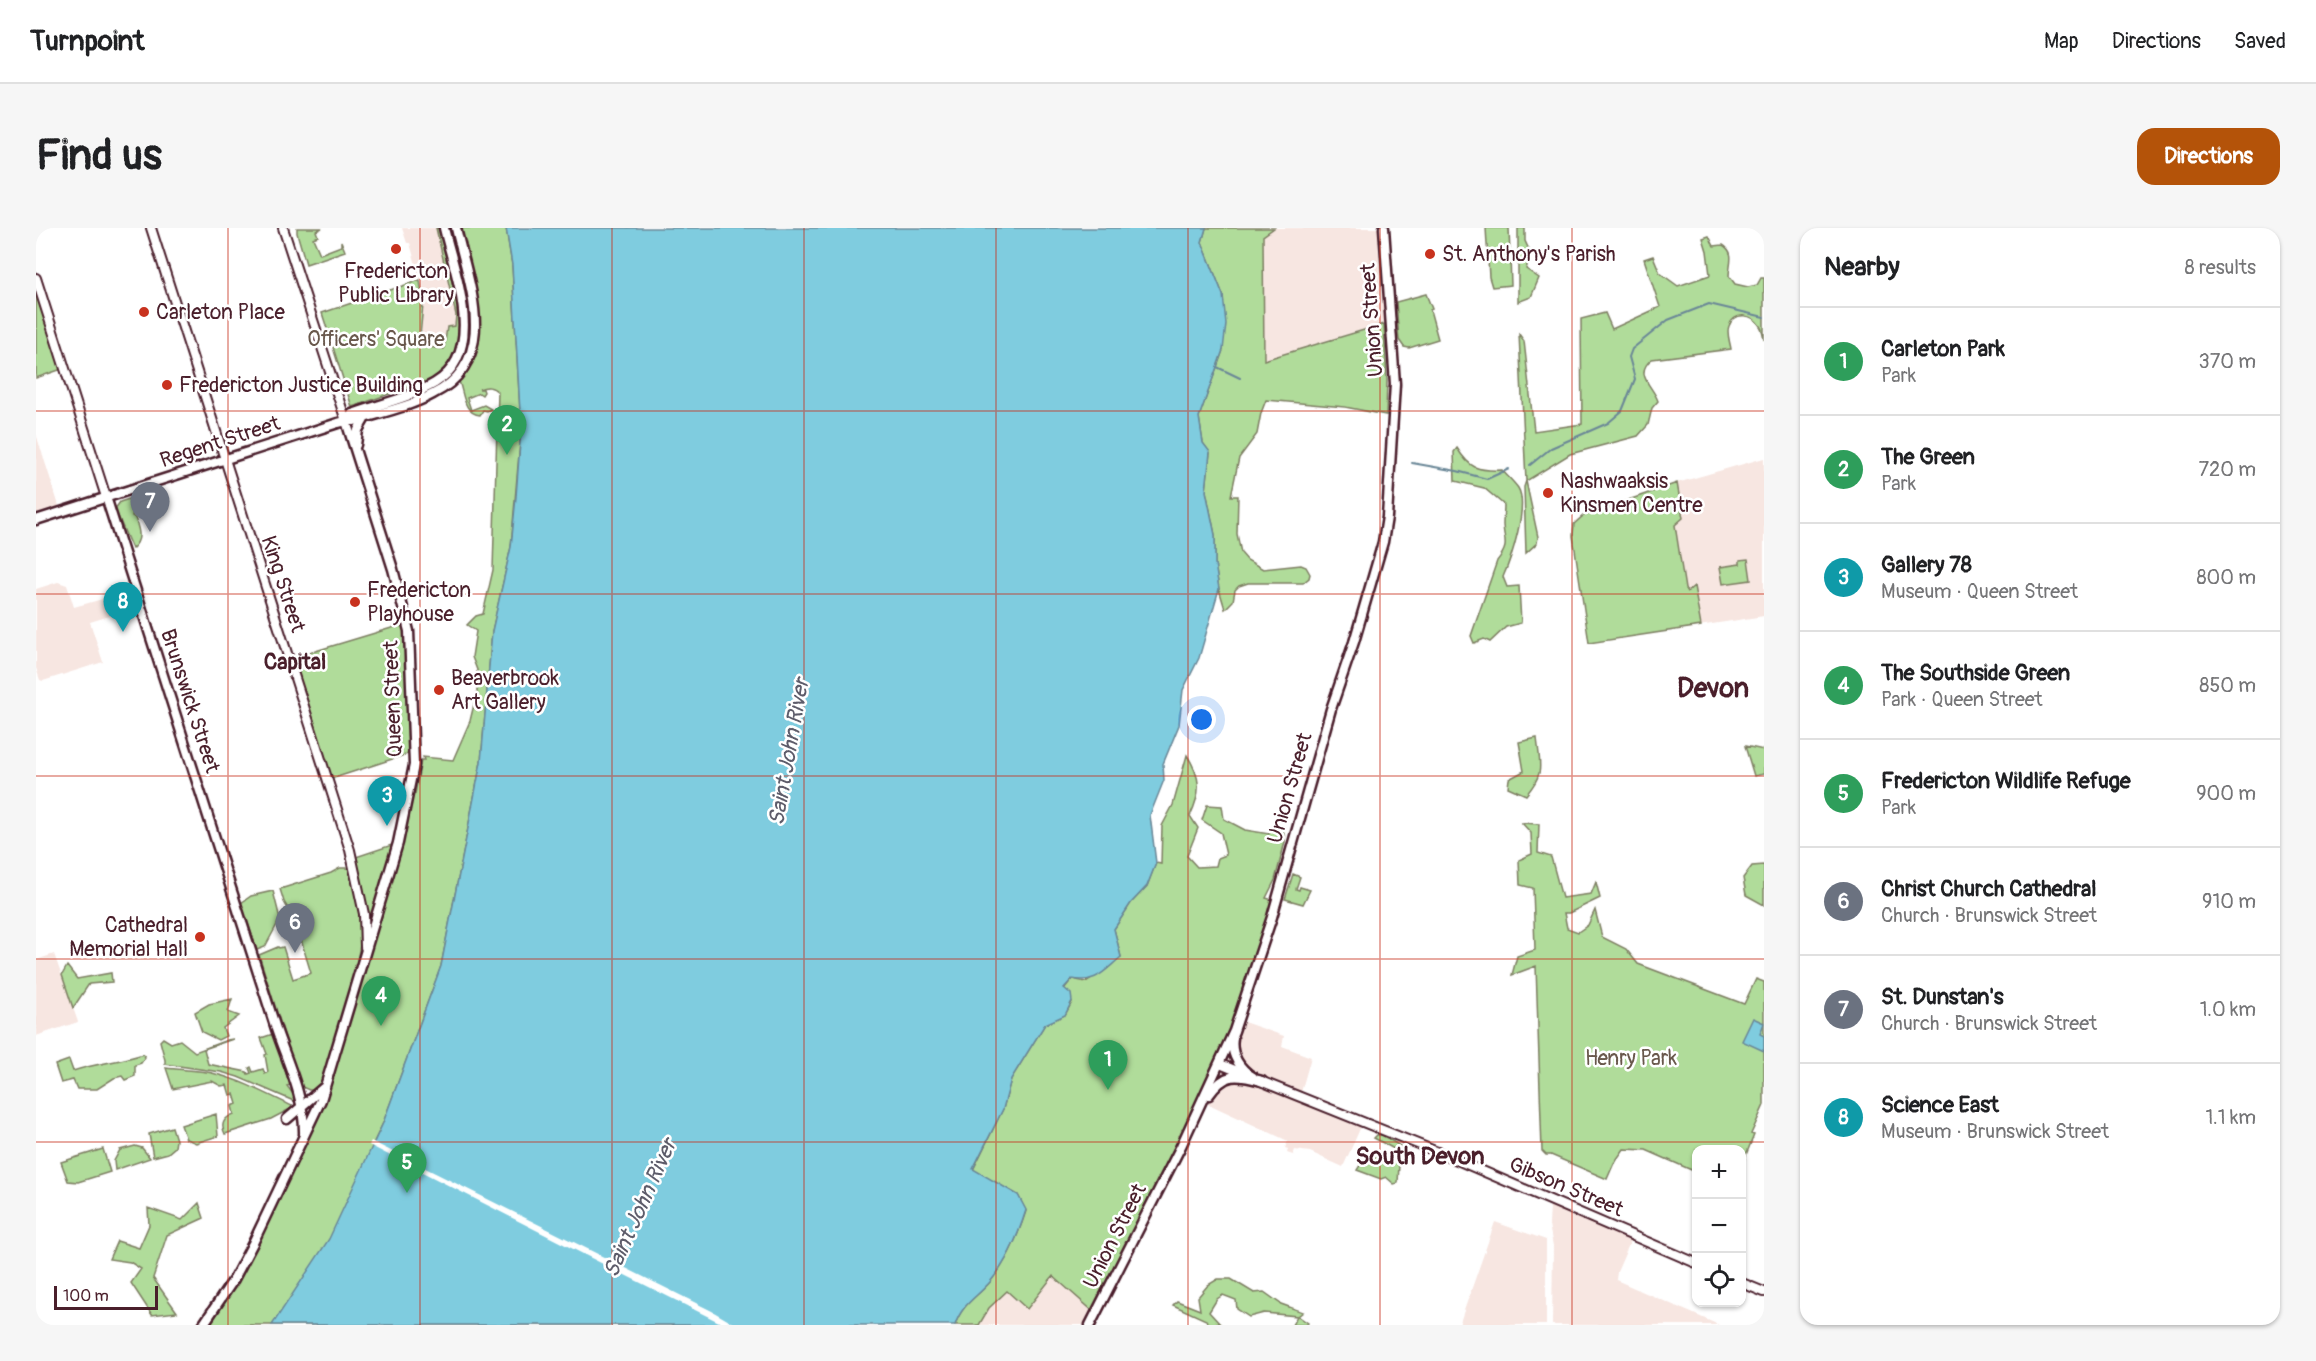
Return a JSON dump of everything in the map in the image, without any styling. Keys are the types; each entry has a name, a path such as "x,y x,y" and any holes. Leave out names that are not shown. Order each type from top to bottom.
{"main road":[{"name":"King Street","path":"151,228 353,858 364,914 366,954"},
{"name":"Queen Street","path":"203,1325 238,1270 326,1086 398,843 414,765 408,623 346,420 283,228"},
{"path":"346,420 352,414 428,387 443,378 456,362 461,350 464,325 444,228"},
{"path":"346,420 354,422 424,399 438,392 457,376 470,355 476,330 475,314 456,228"},
{"name":"Union Street","path":"1090,1325 1202,1101 1234,1031 1269,927 1331,709 1354,642 1383,542 1387,517 1395,384 1384,228"},
{"name":"Brunswick Street","path":"36,278 271,1014 294,1084 300,1094 304,1136"},
{"path":"355,449 358,430 365,418"},
{"name":"Regent Street","path":"36,520 346,420"},
{"path":"1234,1031 1232,1043 1237,1060 1246,1072 1262,1081"},
{"name":"Gibson Street","path":"1220,1064 1450,1157 1692,1261"},
{"path":"1202,1101 1217,1084 1227,1078 1239,1076 1262,1081"},
{"path":"315,1113 303,1121 287,1119 326,1086"},
{"path":"293,1119 302,1128 304,1136"},
{"path":"1746,1285 1764,1292"}],"shaded area":[{"path":"402,228 436,228 456,315 455,326 447,327 444,349 419,346 383,292 420,280 410,243 407,243"},
{"path":"1261,228 1384,228 1391,321 1264,360 1264,264"},
{"path":"36,434 61,512 36,520"},
{"path":"1764,458 1764,616 1589,643 1572,529 1576,520 1677,483"},
{"path":"58,582 67,585 74,607 124,593 129,610 90,622 103,662 43,681 40,680 36,668 36,589"},
{"path":"54,954 78,1022 36,1036 36,960"},
{"path":"1238,1020 1284,1036 1282,1046 1311,1057 1300,1096 1363,1122 1343,1167 1310,1152 1295,1150 1293,1155 1287,1153 1288,1149 1285,1148 1288,1141 1202,1101"},
{"path":"1550,1206 1631,1240 1617,1272 1616,1280 1719,1325 1552,1325 1553,1246 1549,1225"},
{"path":"1495,1222 1546,1240 1546,1325 1459,1325"},
{"path":"1053,1276 1095,1313 1090,1325 979,1325 989,1308 1007,1291 1018,1302"}],"green space":[{"path":"297,228 322,228 316,231 318,236 313,238 320,254 341,246 341,241 345,251 306,264"},
{"name":"Officers' Square","path":"436,228 440,228 460,318 460,336 455,353 446,367 432,379 352,407 322,313 420,280 423,305 419,346 444,349 447,327 455,326 456,315"},
{"path":"460,228 506,228 512,265 521,430 511,547 492,631 481,762 441,966 383,1123 372,1146 725,1325 203,1325 215,1309 321,1100 366,954 353,858 398,843 408,794 415,794 421,760 424,760 423,757 453,760 470,721 477,692 477,670 472,657 476,631 467,625 476,616 483,614 493,570 498,392 484,387 479,389 483,389 482,395 479,393 467,398 471,410 484,405 491,409 483,410 480,415 475,414 471,411 465,403 459,381 475,358 479,329 475,293"},
{"path":"1206,228 1274,228 1263,236 1264,360 1384,324 1387,380 1386,415 1345,407 1266,400 1257,434 1239,458 1231,496 1238,496 1237,534 1241,553 1247,560 1263,569 1301,565 1306,567 1310,574 1303,583 1248,583 1239,586 1235,590 1233,601 1225,609 1219,589 1215,564 1215,535 1206,491 1210,453 1203,443 1199,417 1223,350 1223,295 1202,242"},
{"path":"1486,228 1509,228 1511,285 1492,287 1489,277"},
{"path":"1518,228 1525,228 1525,241 1531,254 1526,269 1539,278 1531,297 1518,302"},
{"path":"1709,236 1714,246 1723,245 1731,255 1729,276 1735,284 1748,287 1757,285 1761,278 1764,278 1764,339 1762,329 1757,322 1749,317 1740,316 1732,321 1728,329 1731,349 1652,359 1644,370 1644,375 1658,401 1652,408 1648,425 1638,436 1570,454 1526,481 1519,334 1524,341 1534,431 1582,424 1581,319 1605,313 1612,329 1660,307 1644,259 1653,256 1660,273 1678,286 1710,275 1703,238"},
{"path":"36,278 65,368 36,378"},
{"path":"1426,294 1432,309 1430,310 1438,339 1409,348 1404,347 1399,340 1396,302"},
{"path":"1457,448 1475,467 1502,470 1518,488 1521,496 1518,533 1503,577 1507,587 1519,586 1521,623 1506,627 1490,642 1484,639 1474,643 1471,636 1497,561 1505,547 1504,505 1484,488 1455,481 1454,452"},
{"path":"1526,481 1538,537 1537,543 1526,553 1524,487"},
{"path":"1677,483 1683,518 1675,525 1685,589 1687,592 1694,586 1701,626 1589,643 1573,536 1574,524 1583,516"},
{"path":"129,499 139,534 138,542 132,549 115,509 120,502"},
{"path":"1748,559 1751,580 1723,584 1720,567 1740,564 1740,560"},
{"path":"408,623 414,752 328,780 289,659"},
{"path":"1537,738 1539,775 1526,795 1508,787 1509,779 1524,771 1519,742"},
{"path":"1745,746 1764,750 1764,774 1754,776"},
{"path":"1187,755 1195,771 1198,784 1197,799 1190,816 1198,828 1187,856 1197,867 1216,866 1218,858 1226,855 1221,833 1202,820 1207,805 1222,806 1224,819 1245,830 1269,834 1272,826 1283,828 1285,842 1275,880 1266,898 1276,901 1234,1031 1095,1313 1053,1276 1027,1309 1007,1291 989,1308 979,1325 955,1325 965,1306 990,1282 1002,1266 1016,1239 1026,1211 1018,1195 973,1170 1003,1109 1011,1079 1045,1024 1065,1015 1072,1002 1064,989 1072,979 1086,982 1121,957 1114,929 1131,903 1147,886 1156,863 1161,864 1162,826 1173,805"},
{"name":"Henry Park","path":"1522,823 1539,824 1538,853 1551,857 1562,898 1591,894 1596,882 1600,898 1569,913 1564,913 1567,928 1578,932 1588,925 1595,910 1602,937 1626,949 1638,964 1744,1004 1756,979 1764,982 1764,1105 1751,1134 1754,1135 1746,1155 1746,1145 1692,1145 1692,1170 1646,1150 1624,1149 1607,1179 1551,1155 1546,1155 1542,1151 1536,966 1512,975 1517,956 1535,950 1533,888 1520,885 1519,860 1532,854 1531,833"},
{"path":"1764,865 1764,905 1746,895 1743,878 1752,866"},
{"path":"340,868 347,868 351,871 358,903 361,935 351,990 330,1061 318,1087 309,1090 302,1087 299,1082 259,955 283,947 293,979 311,973 298,930 293,932 289,929 296,926 304,930 308,924 293,917 284,902 280,889"},
{"path":"1293,874 1300,877 1296,889 1299,890 1300,887 1310,890 1303,904 1285,899"},
{"path":"273,891 280,919 265,947 257,950 241,903 251,896"},
{"path":"67,966 77,979 111,973 112,982 89,984 73,1008 62,975"},
{"path":"232,999 228,1012 239,1016 223,1028 226,1036 218,1040 202,1032 195,1012 209,1004"},
{"path":"273,1034 290,1085 287,1086 296,1098 296,1102 221,1072 165,1064 160,1041 163,1038 171,1043 180,1040 195,1052 233,1039 204,1049 208,1064 248,1074 251,1073 249,1068 251,1067 253,1072 263,1069 265,1074 268,1072 265,1055 267,1054 261,1038"},
{"path":"143,1054 145,1057 141,1063 135,1065 135,1076 125,1080 122,1076 114,1078 97,1089 77,1089 73,1080 61,1083 55,1065 69,1060 73,1071"},
{"path":"166,1068 206,1072 233,1079 294,1107 271,1119 225,1134 224,1122 234,1114 232,1106 237,1104 234,1094 230,1095 227,1085 221,1086 212,1081 173,1089"},
{"path":"216,1114 218,1136 196,1143 186,1139 181,1125"},
{"path":"172,1127 176,1140 175,1147 168,1153 153,1157 149,1134"},
{"path":"1382,1135 1400,1146 1398,1183 1394,1184 1386,1177 1381,1179 1357,1170 1366,1156 1393,1155 1394,1149 1374,1138"},
{"path":"135,1146 142,1148 150,1158 115,1170 114,1161 120,1150"},
{"path":"103,1149 110,1172 78,1182 68,1181 61,1162"},
{"path":"199,1203 204,1218 167,1235 153,1278 177,1312 152,1315 131,1283 141,1269 130,1262 109,1259 117,1241 139,1248 149,1225 148,1208 182,1220"},
{"path":"1218,1279 1231,1279 1254,1293 1264,1292 1281,1304 1303,1312 1298,1316 1308,1323 1292,1325 1297,1316 1264,1313 1249,1317 1237,1309 1236,1300 1223,1295 1217,1299 1209,1312 1221,1325 1210,1325 1206,1320 1173,1305 1177,1301 1200,1310 1198,1297 1208,1285"}],"water":[{"name":"Saint John River","path":"506,228 1206,228 1202,242 1223,295 1226,324 1223,350 1199,417 1203,443 1210,452 1206,491 1215,535 1215,564 1219,589 1199,658 1183,690 1179,725 1163,764 1164,780 1150,815 1156,863 1147,886 1131,903 1114,929 1121,957 1094,978 1072,979 1064,988 1071,994 1072,1001 1065,1015 1045,1024 1011,1079 1003,1109 973,1169 1018,1195 1026,1210 1016,1239 1002,1266 990,1282 965,1306 955,1325 272,1325 329,1239 383,1123 441,966 481,762 492,631 511,547 516,497 521,430 512,265"},
{"path":"1753,1018 1764,1023 1760,1034 1764,1036 1764,1051 1742,1041"}],"pier":[{"path":"371,1141 736,1325 725,1325 587,1256 369,1145"}],"waterway":[{"path":"1530,465 1551,448 1608,423 1622,411 1635,379 1629,357 1632,349 1668,320 1709,304 1764,317"},
{"path":"1217,367 1240,378"},
{"path":"1412,463 1487,479 1509,469"}],"place":[{"name":"Fredericton Public Library","path":"396,249"},
{"name":"St. Anthony's Parish","path":"1430,254"},
{"name":"Carleton Place","path":"144,312"},
{"name":"Fredericton Justice Building","path":"167,385"},
{"name":"The Green","path":"507,455"},
{"name":"Nashwaaksis Kinsmen Centre","path":"1548,493"},
{"name":"St. Dunstan's","path":"150,532"},
{"name":"Fredericton Playhouse","path":"355,602"},
{"name":"Science East","path":"123,632"},
{"name":"Beaverbrook Art Gallery","path":"439,690"},
{"name":"Gallery 78","path":"387,826"},
{"name":"Cathedral Memorial Hall","path":"200,937"},
{"name":"Christ Church Cathedral","path":"295,953"},
{"name":"The Southside Green","path":"381,1026"},
{"name":"Carleton Park","path":"1108,1090"},
{"name":"Fredericton Wildlife Refuge","path":"407,1193"}],"district":[{"name":"Capital","path":"295,662"},
{"name":"Devon","path":"1713,688"},
{"name":"South Devon","path":"1420,1156"}]}
